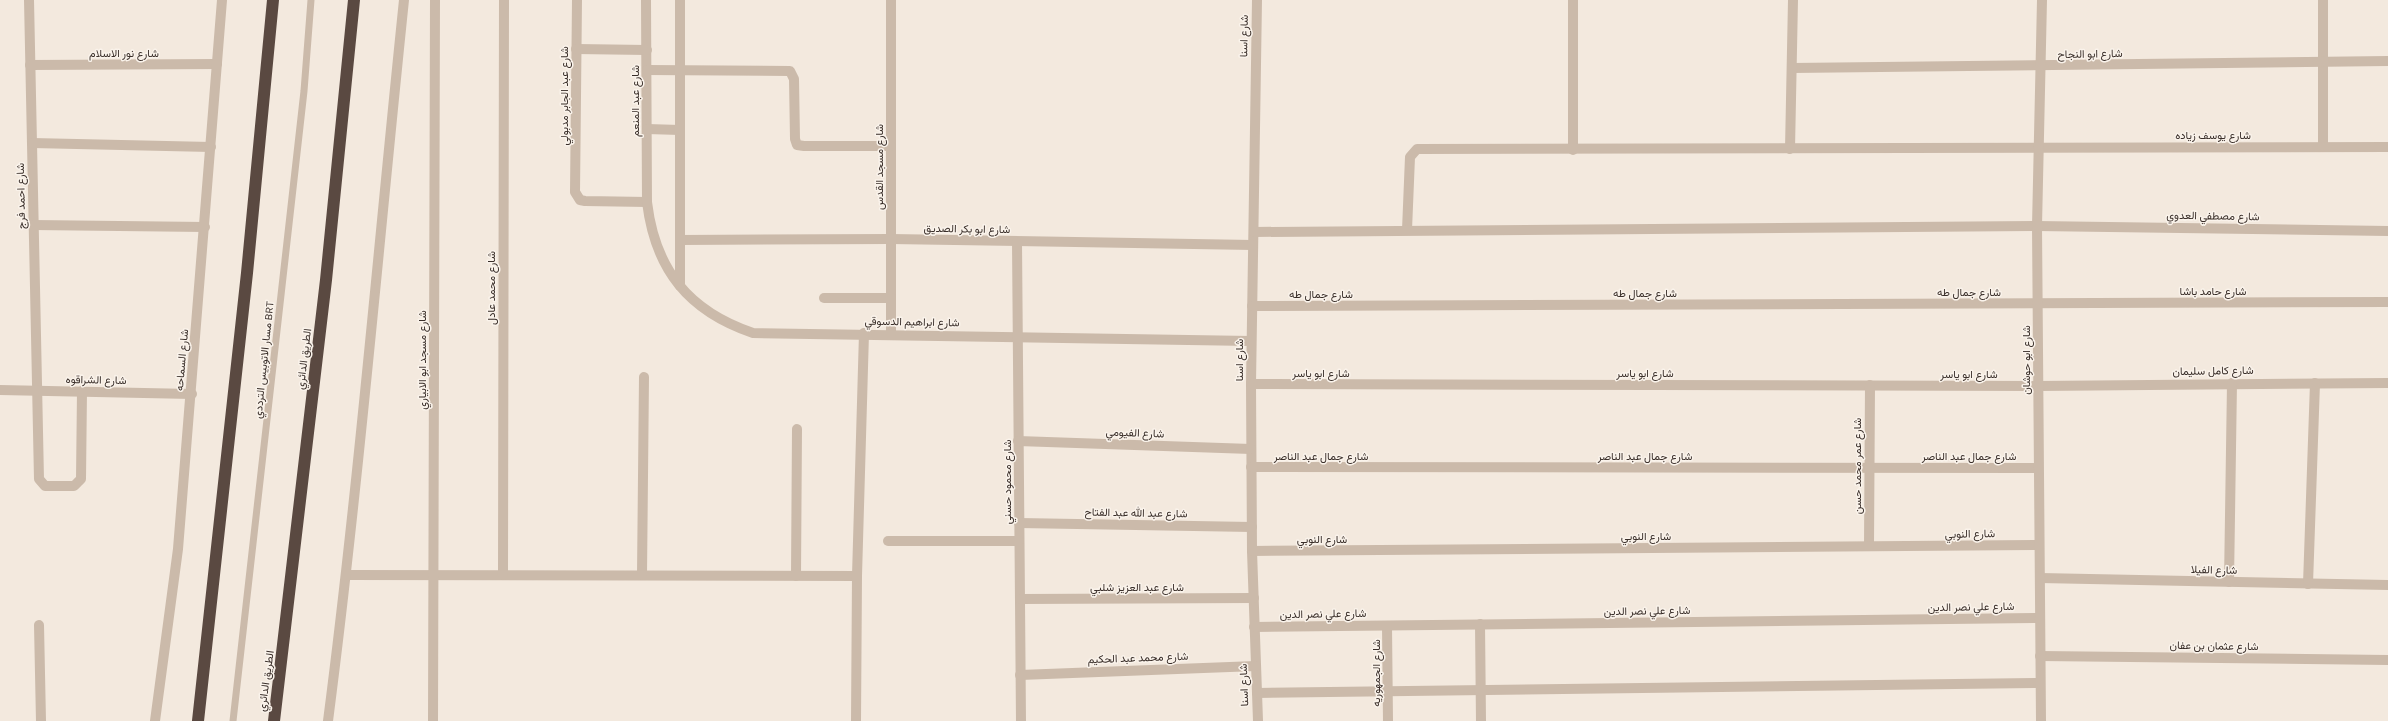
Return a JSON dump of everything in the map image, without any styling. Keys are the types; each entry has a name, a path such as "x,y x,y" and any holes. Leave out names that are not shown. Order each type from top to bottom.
{"highway":[{"path":"198,721 247,281 273,0"},
{"name":"الطريق الدائري","path":"274,721 326,280 354,0"}],"street":[{"name":"شارع احمد فرج","path":"29,0 39,478 45,486 74,486 82,479 82,392"},
{"name":"شارع السماحه","path":"155,721 178,549 192,394 222,0"},
{"path":"328,721 347,575 376,265 404,0"},
{"name":"شارع مسجد ابو الابياري","path":"433,721 435,0"},
{"name":"شارع محمد عادل","path":"503,575 504,0"},
{"name":"شارع عبد الجابر مدبولي","path":"577,0 575,192 580,200 585,201 647,202"},
{"name":"شارع عبد المنعم","path":"646,0 647,202"},
{"path":"680,0 680,286"},
{"name":"شارع مسجد القدس","path":"891,0 891,334"},
{"name":"شارع اسنا","path":"1257,0 1251,341 1251,468 1254,627 1258,721"},
{"path":"1573,0 1573,150"},
{"path":"1790,149 1793,0"},
{"name":"شارع ابو حوشان","path":"2041,721 2037,226 2042,0"},
{"path":"2323,0 2323,147"},
{"path":"576,49 646,50"},
{"name":"شارع ابو النجاح","path":"1792,68 2040,67 2388,61"},
{"name":"شارع نور الاسلام","path":"30,65 217,64"},
{"path":"646,70 790,71 794,79 794,139 797,145 891,146"},
{"path":"647,129 680,130"},
{"path":"32,143 211,147"},
{"name":"شارع يوسف زياده","path":"1407,230 1410,157 1417,149 1790,149 2038,146 2388,147"},
{"name":"شارع ابراهيم الدسوقي","path":"647,202 650,224 656,246 666,266 680,286 694,302 712,315 732,326 753,333 864,333 1251,341"},
{"path":"33,225 205,227"},
{"name":"شارع مصطفي العدوي","path":"1254,232 2037,226 2388,230"},
{"name":"شارع ابو بكر الصديق","path":"680,240 891,239 1253,245"},
{"name":"شارع محمود حسني","path":"1017,242 1021,721"},
{"path":"824,298 891,298"},
{"name":"شارع حامد باشا","path":"2038,304 2388,302"},
{"name":"شارع جمال طه","path":"1252,306 2038,304"},
{"path":"856,721 857,576 864,333"},
{"path":"642,575 644,377"},
{"name":"شارع كامل سليمان","path":"2038,386 2388,382"},
{"path":"2228,582 2232,383"},
{"path":"2308,584 2315,383"},
{"name":"شارع ابو ياسر","path":"1251,384 2038,386"},
{"name":"شارع عمر محمد حسن","path":"1869,546 1870,385"},
{"name":"شارع الشراقوه","path":"0,390 192,394"},
{"path":"796,576 797,429"},
{"name":"شارع الفيومي","path":"1018,441 1251,449"},
{"name":"شارع جمال عبد الناصر","path":"1251,468 2038,468"},
{"name":"شارع عبد الله عبد الفتاح","path":"1019,523 1252,527"},
{"path":"888,542 1019,542"},
{"name":"شارع النوبي","path":"1252,551 2039,545"},
{"path":"347,575 857,576"},
{"name":"شارع الفيلا","path":"2040,578 2388,585"},
{"name":"شارع عبد العزيز شلبي","path":"1020,599 1254,598"},
{"name":"شارع علي نصر الدين","path":"1254,627 2040,618"},
{"path":"1480,624 1481,721"},
{"path":"39,625 41,721"},
{"name":"شارع الجمهوريه","path":"1387,626 1388,721"},
{"name":"شارع عثمان بن عفان","path":"2040,656 2388,660"},
{"name":"شارع محمد عبد الحكيم","path":"1020,675 1256,666"},
{"path":"1257,693 2040,683"}],"lane":[{"name":"مسار الاتوبيس الترددي BRT","path":"233,721 304,91 311,0"}]}
